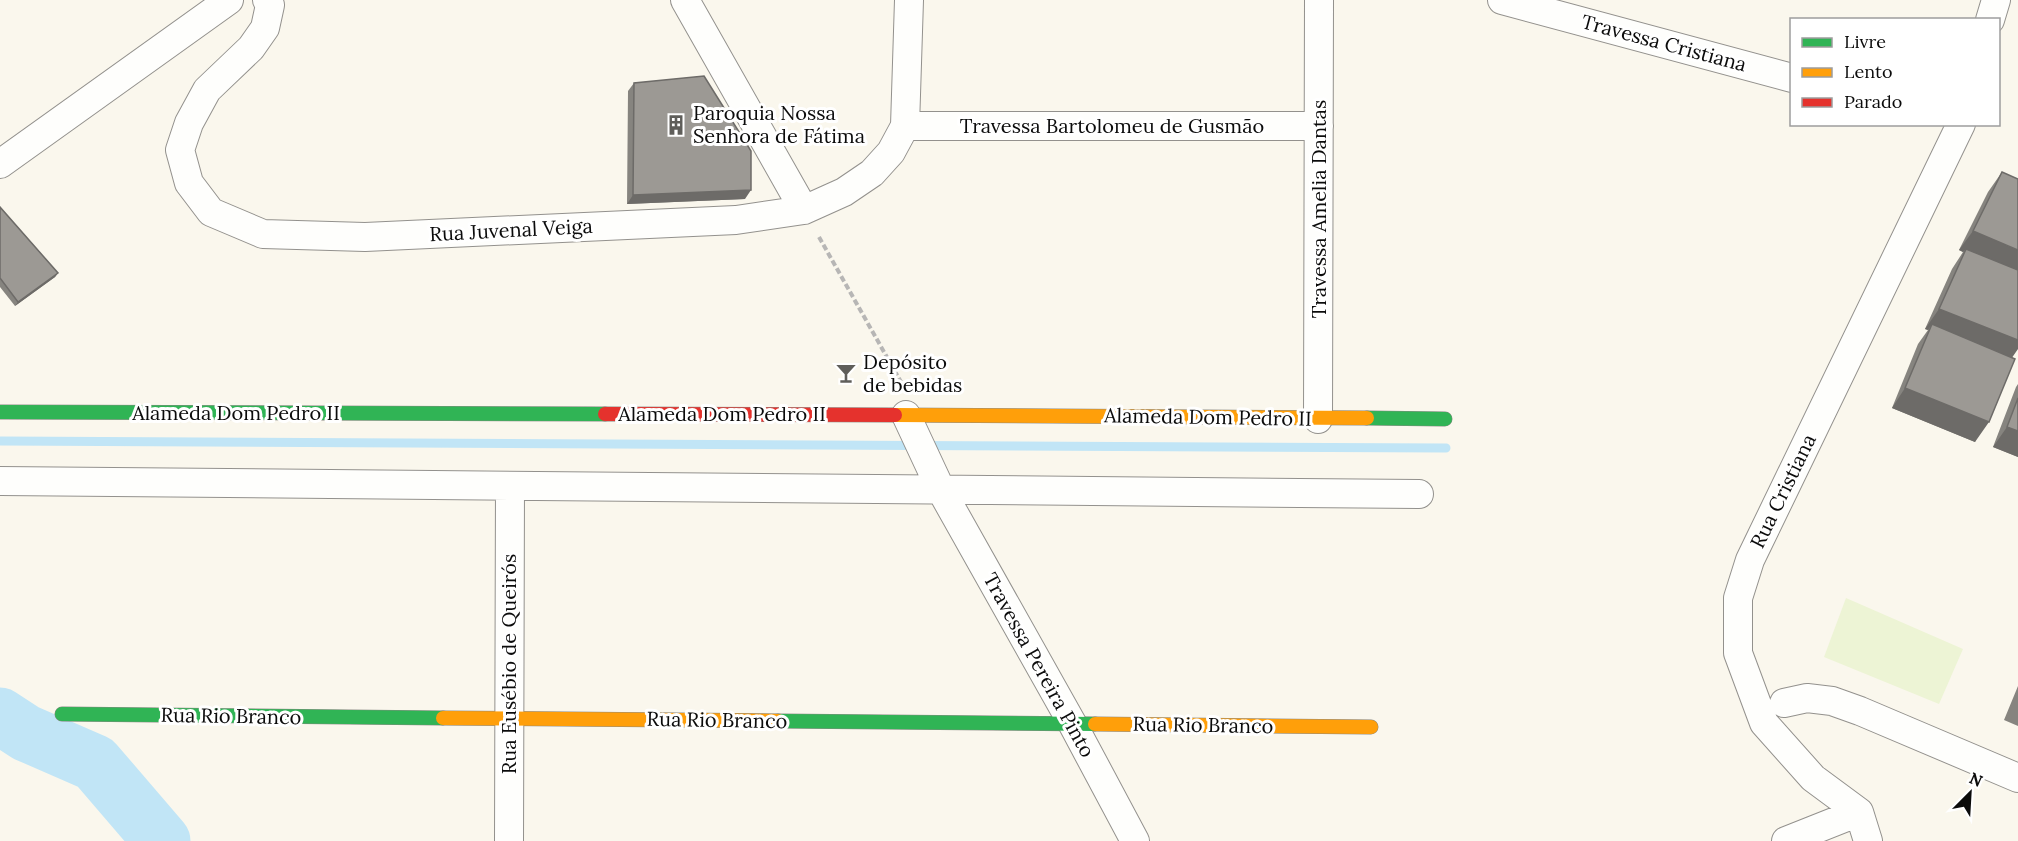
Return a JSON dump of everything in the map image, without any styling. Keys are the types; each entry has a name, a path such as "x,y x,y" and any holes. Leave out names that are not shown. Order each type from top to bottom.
{"street":[{"path":"0,164 229,0"},
{"name":"Rua Juvenal Veiga","path":"267,0 270,5 265,28 251,48 207,90 189,123 180,150 189,183 211,212 263,234 365,237 736,220 804,210 844,192 872,173 891,152 905,126 909,0"},
{"path":"684,0 804,210"},
{"name":"Travessa Amelia Dantas","path":"1318,418 1319,0"},
{"name":"Travessa Cristiana","path":"1502,0 1790,78"},
{"path":"1991,18 1996,0"},
{"name":"Travessa Bartolomeu de Gusmão","path":"905,126 1319,126"},
{"name":"Rua Cristiana","path":"1859,812 1813,778 1764,723 1738,653 1738,598 1750,560 1960,126"},
{"name":"Alameda Dom Pedro II","path":"0,412 912,420 1445,419"},
{"path":"912,420 941,490"},
{"path":"0,481 1419,494"},
{"name":"Rua Eusébio de Queirós","path":"509,841 510,486"},
{"name":"Travessa Pereira Pinto","path":"941,490 1136,841"},
{"path":"1784,704 1807,698 1832,701 2018,778"},
{"name":"Rua Rio Branco","path":"62,714 1371,727"},
{"path":"1786,841 1859,812 1868,841"}],"path":[{"path":"804,210 912,420"}],"green space":[{"path":"1846,598 1963,649 1939,704 1824,657"}],"building":[{"name":"Paroquia Nossa Senhora de Fátima","path":"704,76 751,151 751,190 633,195 634,83"},
{"path":"2002,172 2018,179 2018,250 1973,231"},
{"path":"0,207 58,273 18,302 0,278"},
{"path":"1966,249 2018,270 2018,340 1939,309"},
{"path":"1932,324 2015,359 1989,422 1905,388"},
{"path":"2018,398 2018,431 2007,427"}],"waterway":[{"path":"0,441 1446,448"},
{"path":"0,716 26,733 95,763 162,841"}],"traffic: fast":[{"path":"0,412 605,414"},
{"path":"1367,418 1445,419"},
{"path":"62,714 443,718"},
{"path":"778,721 1095,724"}],"traffic: slow":[{"path":"895,415 1367,418"},
{"path":"443,718 778,721"},
{"path":"1095,724 1371,727"}],"traffic: jam":[{"path":"605,414 895,415"}],"place":[{"name":"Paroquia Nossa Senhora de Fátima","path":"676,125"},
{"name":"Depósito de bebidas","path":"846,373"}]}
